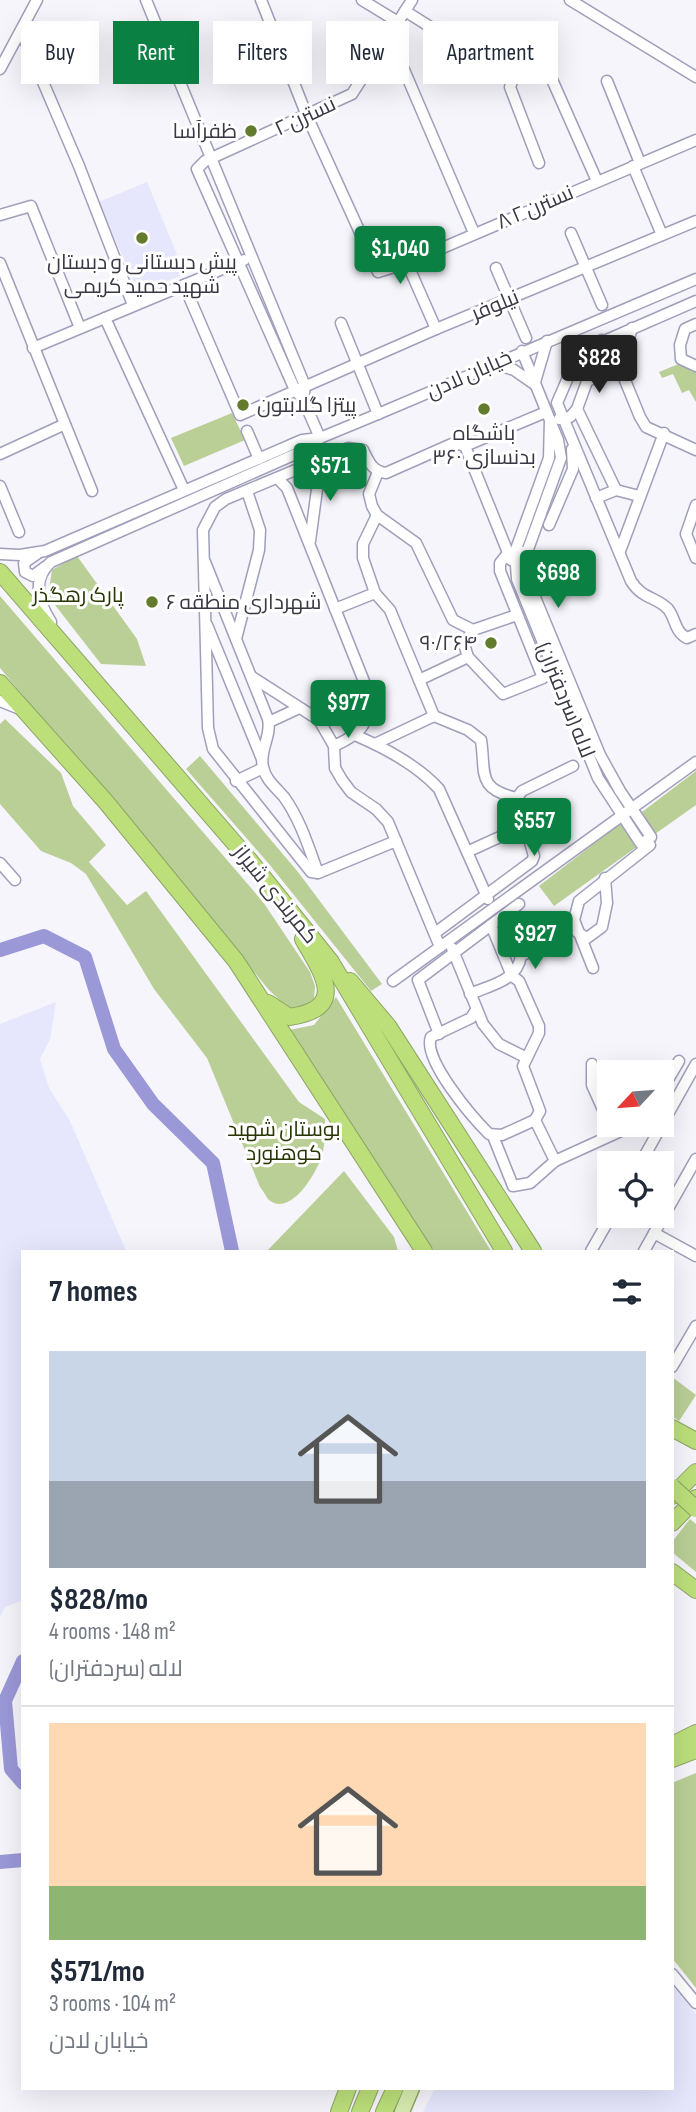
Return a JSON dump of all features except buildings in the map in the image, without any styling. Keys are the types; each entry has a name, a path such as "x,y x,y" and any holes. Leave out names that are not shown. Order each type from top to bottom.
{"highway":[{"name":"کمربندی شیراز","path":"0,572 277,894 331,962 503,1250"},
{"path":"0,683 209,926 259,994 423,1250"},
{"path":"259,994 277,1011 289,1017 313,1012 325,1001 327,987 324,977 277,894"},
{"path":"331,962 376,1008 532,1250"},
{"path":"395,1206 412,1250"},
{"path":"674,1429 696,1441"},
{"path":"674,1494 696,1472"},
{"path":"674,1489 696,1509"},
{"path":"674,1521 696,1498"},
{"path":"674,1574 696,1590"},
{"path":"674,1744 696,1733"},
{"path":"674,1758 696,1750"},
{"path":"339,2112 347,2090"},
{"path":"360,2112 369,2090"}],"main road":[{"path":"402,2112 411,2090"}],"street":[{"path":"27,21 37,0"},
{"path":"146,0 245,259 320,438"},
{"path":"261,0 307,116"},
{"path":"362,0 396,21"},
{"name":"نسترن ۲","path":"399,21 412,0"},
{"path":"570,0 696,76"},
{"path":"405,11 423,22"},
{"path":"0,69 21,35"},
{"path":"409,80 474,233"},
{"path":"607,81 647,200 662,235"},
{"path":"44,84 133,305"},
{"name":"نسترن ۲","path":"245,259 197,169 209,159 352,94 359,84"},
{"path":"511,84 539,163"},
{"path":"554,84 597,181"},
{"name":"۸ نسترن ۲","path":"307,116 373,267 378,272 407,263 696,141"},
{"path":"0,215 31,205 80,328"},
{"name":"نیلوفر","path":"184,285 240,415 436,329 696,222"},
{"path":"571,233 602,305"},
{"path":"33,348 245,259"},
{"path":"0,263 3,280 92,491"},
{"path":"407,263 436,329"},
{"path":"496,268 526,338"},
{"name":"خیابان لادن","path":"0,554 37,554 302,440 320,438 379,414 493,363 696,279"},
{"path":"696,301 579,352 558,403 572,444 638,593 667,608 682,635 687,638 696,634"},
{"path":"676,309 685,329 679,354 681,359 696,366"},
{"path":"105,318 184,490"},
{"path":"341,323 379,414"},
{"path":"685,329 696,324"},
{"path":"632,328 620,368 646,427 696,450"},
{"path":"564,419 577,409 602,340"},
{"path":"493,363 514,370 535,385 547,341"},
{"name":"لاله (سردفتران)","path":"517,552 543,509 561,458 558,440 522,351"},
{"path":"587,381 620,368"},
{"path":"577,409 616,490"},
{"path":"396,841 318,873 311,872 213,750 208,728 202,530 215,507 277,478 356,447 363,450 378,472 386,473 454,443 465,447 547,415 564,419"},
{"name":"لاله (سردفتران)","path":"517,552 526,567 532,590 600,755 651,837 648,841 641,844 598,778 517,579 517,552 549,458 547,415"},
{"path":"0,454 63,425"},
{"path":"247,431 259,459"},
{"path":"620,551 664,433"},
{"name":"خیابان لادن","path":"45,568 103,537 307,449 320,438"},
{"path":"549,525 556,514 573,469 572,444"},
{"path":"378,472 369,494 377,515 416,543 464,643 467,657 503,694 542,678 499,567 517,552 465,447"},
{"path":"309,543 321,460"},
{"path":"277,478 287,488 367,689 366,720 357,736 334,746"},
{"path":"0,486 19,532"},
{"path":"596,498 616,490 639,496"},
{"path":"236,639 259,550 260,530 247,491"},
{"path":"696,505 686,534 696,558"},
{"path":"543,509 556,514"},
{"path":"377,515 363,544 363,558 375,593 390,610 434,716 468,730 481,740 482,770 486,783 501,795 517,798"},
{"path":"201,553 271,730 262,764 236,781"},
{"path":"37,554 24,564 24,572 33,576 45,568"},
{"path":"45,568 38,585 40,602 69,652"},
{"path":"335,609 375,593"},
{"path":"464,643 473,630 517,615"},
{"path":"203,617 262,764 295,816 318,873"},
{"path":"453,620 473,630"},
{"path":"419,680 467,657"},
{"path":"252,677 297,709 319,720 334,746 335,768 342,780 351,792 376,809 388,822 435,933 454,954 476,1010 499,1044 525,1057"},
{"path":"559,683 570,677"},
{"path":"0,701 24,710"},
{"path":"269,722 297,709"},
{"path":"376,744 434,716"},
{"path":"357,736 376,744 430,779 439,789 469,851 492,908"},
{"path":"393,981 696,762"},
{"path":"435,933 532,861 534,856 517,798 522,790 573,766"},
{"path":"469,851 524,826"},
{"path":"593,968 577,932 575,912 579,901 650,844 648,841"},
{"path":"0,863 15,880"},
{"path":"577,932 587,938 602,927 607,903 606,878"},
{"path":"439,1034 418,980 519,904"},
{"path":"491,925 512,976 519,981 539,1026 539,1033 525,1057 523,1066 540,1111 535,1120 493,1136"},
{"path":"470,993 512,976 520,967 521,956 543,945"},
{"path":"476,1010 471,1018 431,1037 429,1044 436,1065 480,1125 493,1136 513,1186 530,1183 555,1161 597,1136"},
{"path":"674,1070 679,1061"},
{"path":"592,1064 592,1085 597,1096"},
{"path":"647,1151 696,1064"},
{"path":"535,1120 555,1161"},
{"path":"645,1250 696,1159"},
{"path":"592,1250 604,1228"},
{"path":"654,1233 696,1256"},
{"path":"674,1364 696,1326"},
{"path":"674,1976 696,2003"}],"shaded area":[{"name":"پیش دبستانی و دبستان شهید حمید کریمی","path":"147,182 185,274 138,292 99,202"},
{"path":"56,1002 50,1039 40,1059 49,1088 70,1121 126,1250 21,1250 21,1601 5,1607 0,1617 0,1024"},
{"path":"674,1987 696,2014 696,2112 423,2112 434,2090 674,2090"}],"green space":[{"path":"681,363 696,371 696,402 689,390 682,393 673,374 662,378 659,372"},
{"path":"232,413 245,440 184,466 171,438"},
{"name":"پارک رهگذر","path":"77,556 137,639 146,666 101,664 48,596 52,570"},
{"path":"0,596 263,902 310,972 315,986 314,999 302,1009 291,1011 269,990 0,668"},
{"name":"بوستان شهید کوهنورد","path":"5,719 61,773 73,806 106,845 89,862 127,905 146,891 299,1102 325,1119 323,1152 316,1169 303,1189 287,1202 278,1204 269,1200 260,1187 207,1058 154,989 86,874 71,863 41,851 0,804 0,724"},
{"path":"200,756 298,872 382,984 371,991 269,864 186,769"},
{"path":"696,771 696,805 655,834 642,812"},
{"path":"622,822 638,846 554,906 539,886"},
{"path":"336,997 490,1250 433,1250 289,1030 314,1025"},
{"path":"344,1171 394,1237 398,1250 268,1250"},
{"path":"674,1378 696,1395 679,1421 674,1417"},
{"path":"690,1519 696,1524 696,1572 674,1554 674,1539"},
{"path":"696,1773 696,1988 674,1960 674,1782"}],"waterway":[{"path":"0,950 44,936 85,957 114,1049 153,1104 213,1163 232,1250"},
{"path":"21,1665 5,1701 11,1769 21,1781"},
{"path":"0,1862 21,1860"}],"place":[{"name":"ظفرآسا","path":"251,131"},
{"name":"پیش دبستانی و دبستان شهید حمید کریمی","path":"142,238"},
{"name":"پیتزا گلابتون","path":"243,405"},
{"name":"باشگاه بدنسازی ۳۶۰","path":"484,409"},
{"name":"شهرداری منطقه ۶","path":"152,602"},
{"name":"۹۰/۲۶۴","path":"491,643"}]}
